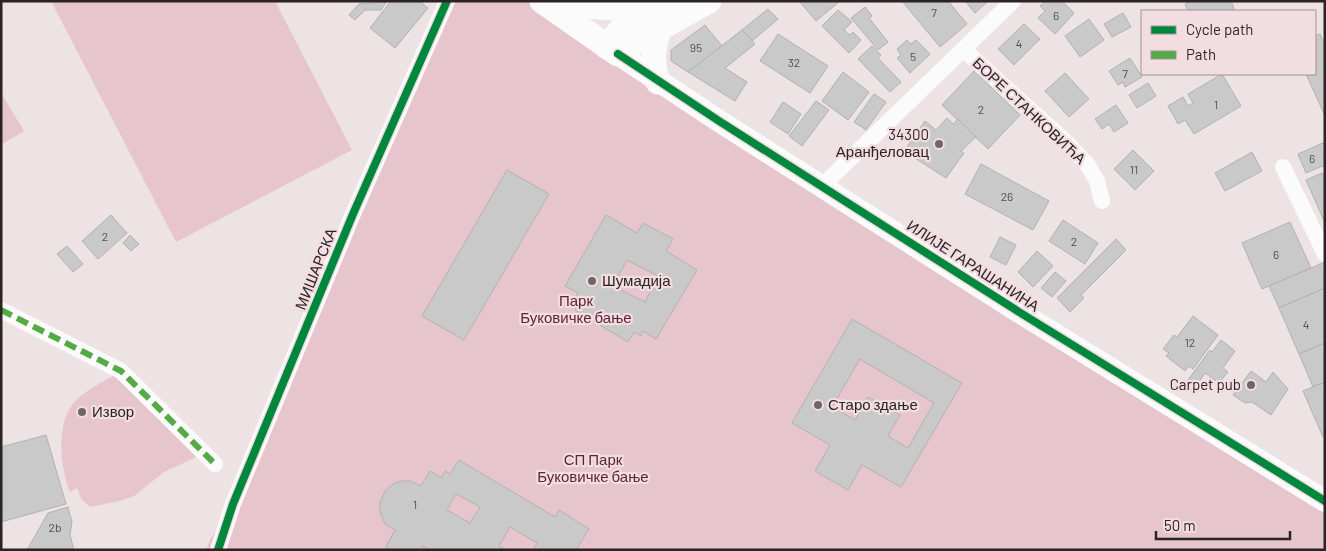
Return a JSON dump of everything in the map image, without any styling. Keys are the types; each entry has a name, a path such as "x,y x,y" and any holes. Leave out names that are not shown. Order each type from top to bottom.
{"main road":[{"name":"ИЛИЈЕ ГАРАШАНИНА","path":"542,1 612,50"},
{"path":"552,1 580,6 619,8 654,18"},
{"path":"654,18 678,1"},
{"path":"612,50 625,24 654,18 709,1"},
{"path":"654,18 654,71 658,82"}],"street":[{"name":"МИШАРСКА","path":"218,550 233,504 349,224 447,1"},
{"path":"822,186 1013,1"},
{"name":"ИЛИЈЕ ГАРАШАНИНА","path":"612,50 658,82 1108,368 1321,498"},
{"name":"БОРЕ СТАНКОВИЋА","path":"964,50 1087,164 1097,181 1102,201"},
{"path":"1283,167 1325,254"},
{"path":"1,310 121,371 215,464"}],"green space":[{"path":"51,1 275,1 352,150 176,242"},
{"name":"Парк Буковичке бање","path":"447,1 543,1 1325,502 1325,550 206,550 210,540 233,504"},
{"path":"1,93 24,131 1,145"},
{"path":"121,371 205,453 164,472 134,496 90,507 82,500 77,488 70,492 62,457 62,432 69,409 76,400"}],"building":[{"path":"391,1 419,1 428,8 395,48 370,28"},
{"path":"799,1 840,1 816,21"},
{"path":"902,1 948,1 967,24 940,47"},
{"path":"965,1 988,1 975,13"},
{"path":"1045,1 1062,1 1074,13 1055,34 1038,18 1045,11 1040,6"},
{"path":"1192,1 1231,1 1235,10 1188,10 1185,4"},
{"path":"386,2 381,10 365,10 355,20 349,15 359,4"},
{"path":"865,7 872,16 869,18 888,42 878,50 851,18"},
{"path":"768,9 778,19 752,41 742,30"},
{"path":"838,10 852,22 844,30 850,35 853,32 861,40 849,53 822,26"},
{"path":"1123,13 1131,27 1112,37 1104,24"},
{"path":"1089,19 1104,40 1080,57 1065,36"},
{"path":"1024,24 1040,39 1014,65 998,49"},
{"path":"705,25 722,46 688,72 671,61 671,50"},
{"path":"742,30 755,44 725,68 747,82 735,101 688,72"},
{"path":"778,34 828,66 810,93 760,61"},
{"path":"1320,34 1325,46 1325,116 1306,75 1316,75 1316,36"},
{"path":"907,40 911,44 916,40 930,54 910,73 897,58 901,55 897,49"},
{"path":"872,46 881,55 878,58 901,82 890,92 858,59"},
{"path":"1130,58 1142,77 1125,87 1123,82 1118,85 1109,71"},
{"path":"974,71 1020,115 988,149 942,105"},
{"path":"843,72 869,92 848,120 822,101"},
{"path":"1065,73 1089,99 1069,117 1045,91"},
{"path":"1223,75 1241,106 1194,134 1185,120 1178,124 1168,106 1183,97 1188,106 1193,103 1188,94"},
{"path":"1148,83 1156,96 1137,108 1129,95"},
{"path":"874,94 886,102 866,130 854,122"},
{"path":"816,101 829,110 802,146 789,136"},
{"path":"783,102 801,114 788,134 770,122"},
{"path":"1116,105 1128,123 1114,132 1109,124 1102,129 1095,119"},
{"name":"34300 Аранђеловац","path":"947,118 953,124 958,119 976,137 961,151 964,153 946,178 904,151 925,121 936,130"},
{"path":"1325,142 1325,165 1306,173 1298,154"},
{"path":"1133,150 1154,171 1135,190 1114,169"},
{"path":"1252,152 1262,171 1225,191 1215,173"},
{"path":"981,164 1049,201 1033,230 965,194"},
{"path":"507,170 549,194 464,340 422,316"},
{"path":"1322,173 1325,179 1325,223 1306,180"},
{"path":"111,215 127,233 98,259 82,241"},
{"name":"Шумадија","path":"606,215 637,233 643,223 673,239 666,251 697,270 656,339 643,331 641,336 634,332 628,342 575,310 581,301 575,298 578,293 565,286","holes":["627,260 658,276 645,302 613,286"]},
{"path":"1063,220 1098,243 1085,264 1049,241"},
{"path":"1290,222 1311,268 1262,289 1242,243"},
{"path":"130,235 139,244 131,251 123,243"},
{"path":"1000,237 1016,245 1006,265 990,257"},
{"path":"1116,239 1126,250 1081,295 1084,298 1070,312 1057,298"},
{"path":"67,246 83,264 73,272 57,254"},
{"path":"1037,251 1053,266 1033,287 1018,272"},
{"path":"1325,262 1325,288 1279,308 1269,286"},
{"path":"1055,272 1066,281 1052,297 1041,288"},
{"path":"1325,288 1325,343 1299,354 1279,308"},
{"path":"1193,316 1218,335 1193,369 1189,366 1185,371 1166,356 1169,353 1163,349 1174,335 1177,337"},
{"name":"Старо здање","path":"852,319 962,383 901,487 862,465 848,490 815,471 830,445 792,423","holes":["860,359 934,403 908,448 888,436 900,415 868,397 855,420 832,407"]},
{"path":"1221,340 1235,351 1223,368 1228,372 1219,383 1205,373 1196,386 1188,380 1210,350 1212,352"},
{"path":"1325,343 1325,382 1313,387 1299,354"},
{"path":"1251,371 1266,382 1273,372 1288,389 1271,415 1252,402 1245,403 1233,395"},
{"path":"1325,382 1325,437 1323,437 1303,391"},
{"path":"46,435 66,504 1,522 1,447"},
{"path":"459,460 555,517 559,510 589,529 576,550 533,550 537,543 510,527 499,546 506,550 430,550 423,546 421,550 391,550 386,547 395,530 385,524 380,512 380,503 385,491 393,484 401,481 410,481 421,486 430,471 441,478 445,471 450,474","holes":["456,494 480,507 470,523 447,510"]},
{"path":"68,507 72,522 70,535 74,550 27,550 48,513"}],"marked path":[{"path":"1,310 121,371 215,464"}],"cycle path":[{"path":"218,550 233,504 353,214 447,1"},
{"path":"618,54 719,121 1019,312 1325,501"}],"place":[{"name":"34300 Аранђеловац","path":"939,144"},
{"name":"Шумадија","path":"592,281"},
{"name":"Carpet pub","path":"1251,385"},
{"name":"Старо здање","path":"818,405"},
{"name":"Извор","path":"82,412"}],"park label":[{"name":"СП Парк Буковичке бање","path":"593,468"}]}
